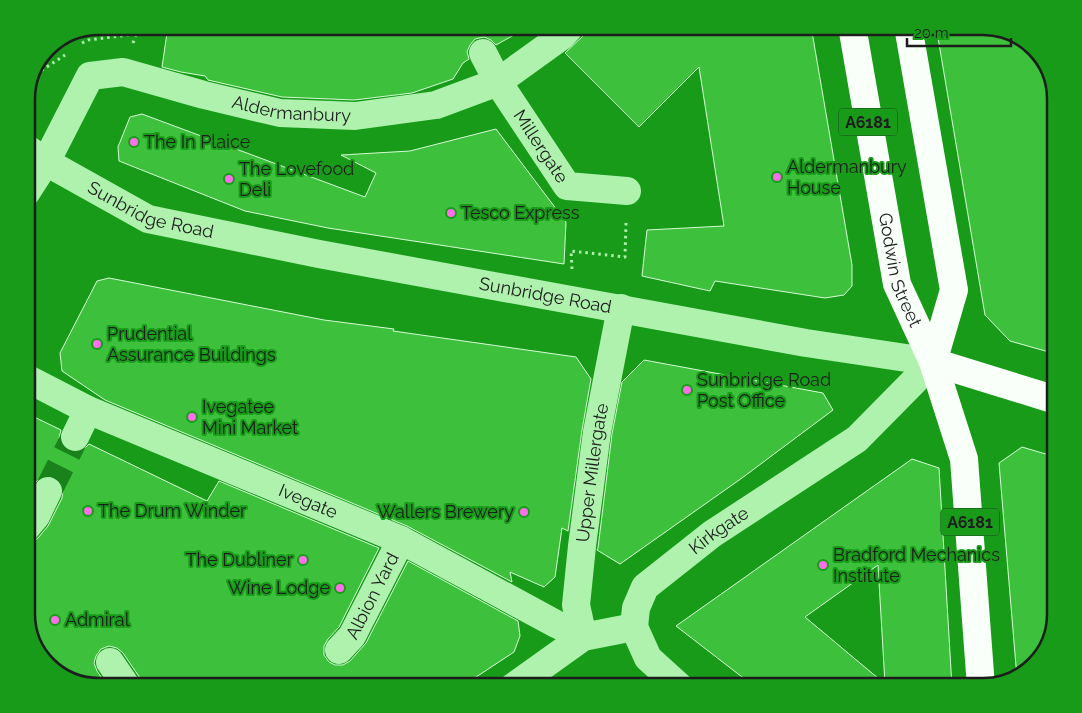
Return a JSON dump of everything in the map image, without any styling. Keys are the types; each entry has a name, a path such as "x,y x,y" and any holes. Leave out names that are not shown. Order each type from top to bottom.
{"main road":[{"name":"Godwin Street","path":"854,35 896,284 933,362 964,459 980,678"},
{"name":"Godwin Street","path":"910,35 954,290 933,362"},
{"name":"Sunbridge Road","path":"933,362 1047,397"}],"street":[{"name":"Aldermanbury","path":"36,155 90,76 123,72 204,95 280,113 354,116 436,105 498,82 563,35"},
{"path":"483,53 498,82"},
{"name":"Millergate","path":"498,82 567,186 627,191"},
{"name":"Sunbridge Road","path":"36,155 148,219 329,256 806,343 933,362"},
{"name":"Upper Millergate","path":"583,637 576,605 582,546 597,432 621,308"},
{"name":"Kirkgate","path":"634,626 636,608 645,587 712,534 857,439 933,362"},
{"name":"Ivegate","path":"35,383 88,410 401,540 583,637"},
{"path":"75,437 88,410"},
{"path":"35,517 48,491"},
{"name":"Albion Yard","path":"339,650 352,636 401,540"},
{"path":"526,678 583,637 634,626 648,658 670,678"},
{"path":"110,662 120,678"}],"path":[{"path":"572,300 571,250 625,257 627,191"}],"building":[{"path":"167,35 514,35 496,45 484,37 475,39 467,52 469,59 463,63 453,79 412,93 354,100 282,97 208,80 205,76 162,67"},
{"name":"Aldermanbury House","path":"813,35 852,265 852,286 844,295 825,298 715,281 710,291 642,276 647,230 724,226 699,67 639,127 565,53 583,36"},
{"path":"938,35 983,35 1003,38 1018,46 1031,57 1045,83 1047,99 1047,351 1010,341 985,315"},
{"path":"142,114 365,197 376,173 341,155 410,151 496,129 566,222 564,264 328,228 245,211 119,161 118,147 130,117"},
{"path":"109,278 324,320 576,357 591,379 568,531 562,528 555,577 544,587 510,572 512,582 407,526 105,400 62,371 60,353 97,281"},
{"path":"644,360 823,393 833,410 742,478 620,564 597,550 612,434 622,382"},
{"path":"35,417 61,430 59,438 62,445 69,451 76,453 83,450 89,444 207,501 219,481 379,548 339,627 324,646 324,655 329,662 335,665 343,665 350,661 366,643 408,561 518,621 520,636 514,652 475,678 140,678 123,653 117,648 109,646 101,649 94,663 102,678 79,675 64,667 51,656 38,634 36,626 35,540 48,526 62,498 63,489 61,483 55,477 46,476 40,478 35,483"},
{"path":"1022,447 1047,454 1047,614 1045,630 1031,656 1016,668 999,463"},
{"path":"912,459 939,468 951,678 885,678 878,565 805,617 878,678 743,678 676,626"}],"tunnel":[{"path":"48,491 75,437"}],"place":[{"name":"The In Plaice","path":"134,142"},
{"name":"Aldermanbury House","path":"777,177"},
{"name":"The Lovefood Deli","path":"229,179"},
{"name":"Tesco Express","path":"451,213"},
{"name":"Prudential Assurance Buildings","path":"97,344"},
{"name":"Sunbridge Road Post Office","path":"687,390"},
{"name":"Ivegatee Mini Market","path":"192,417"},
{"name":"The Drum Winder","path":"88,511"},
{"name":"Wallers Brewery","path":"524,512"},
{"name":"The Dubliner","path":"303,560"},
{"name":"Bradford Mechanics Institute","path":"823,565"},
{"name":"Wine Lodge","path":"340,588"},
{"name":"Admiral","path":"55,620"}]}
